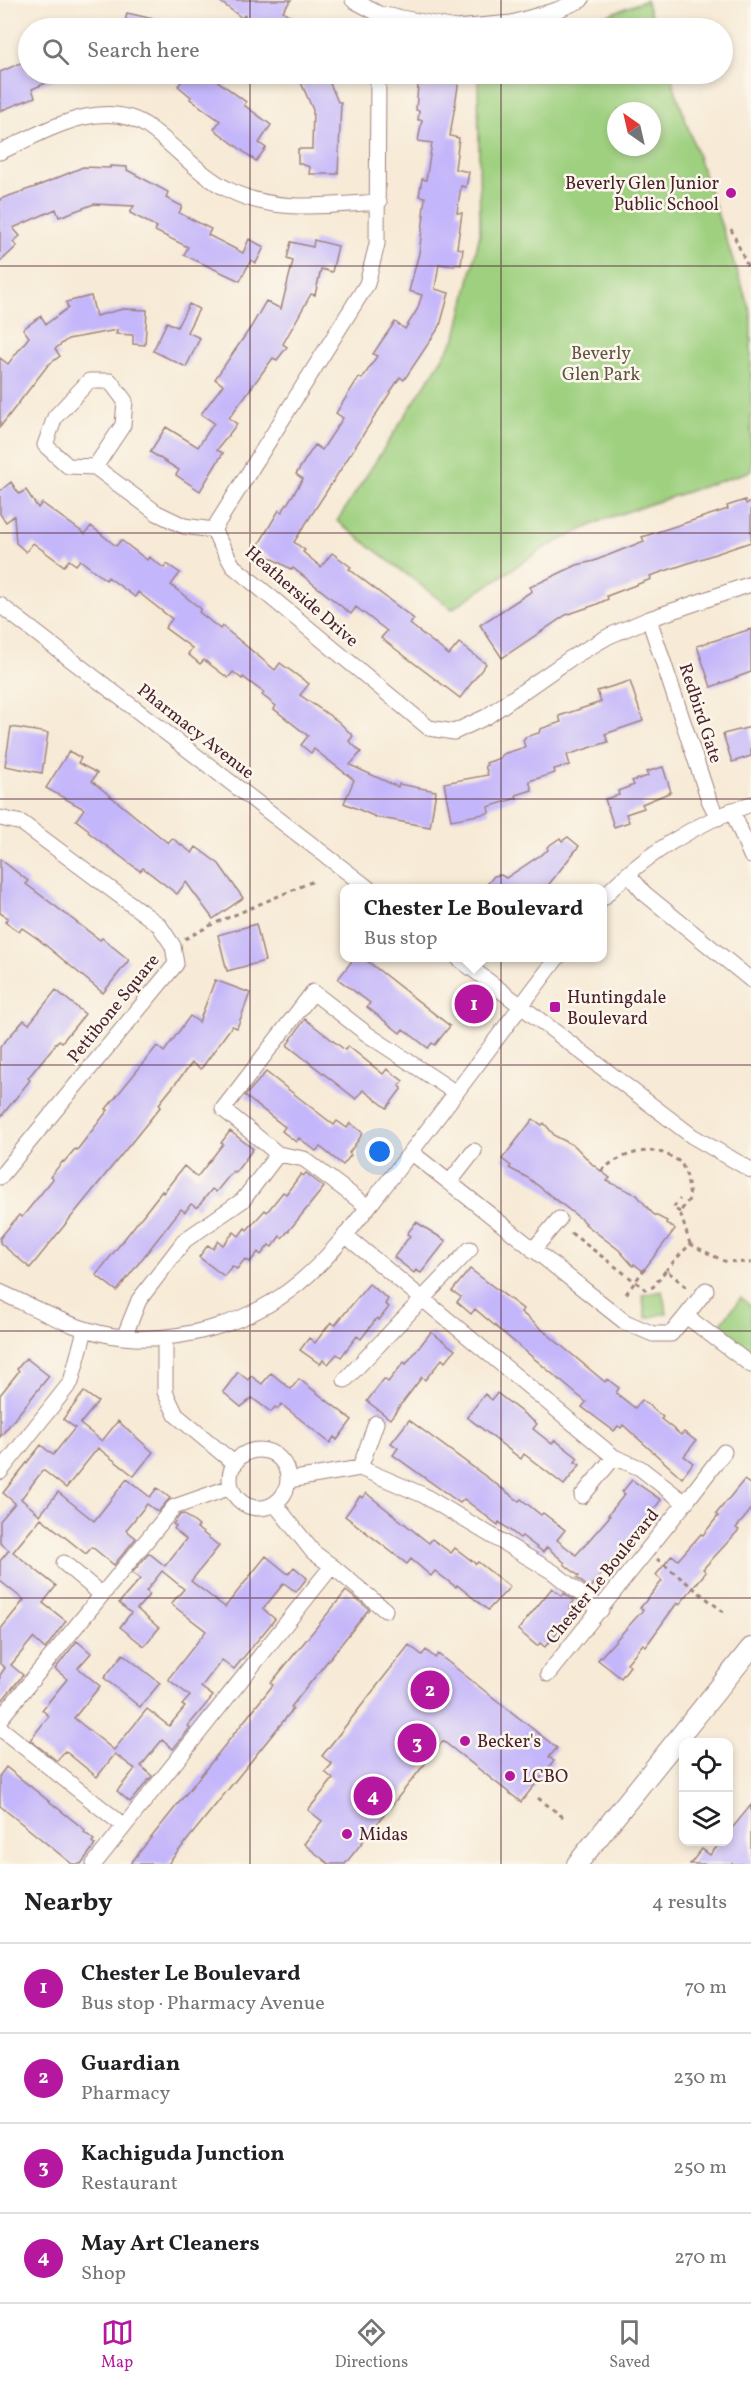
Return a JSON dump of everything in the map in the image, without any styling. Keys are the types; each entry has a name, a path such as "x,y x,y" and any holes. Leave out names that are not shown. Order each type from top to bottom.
{"main road":[{"path":"577,1864 751,1648"}],"street":[{"path":"353,0 375,18"},
{"path":"529,18 581,0"},
{"path":"95,467 123,425 125,400 110,381 88,381 55,417 45,445 68,466 95,467 157,513 184,526 213,530 367,284 377,244 378,84"},
{"path":"0,152 79,117 120,114 149,127 186,160 230,190 256,200 300,206 379,202"},
{"name":"Heatherside Drive","path":"213,530 233,566 429,728 454,732 486,717 571,658 609,636 649,619 751,584"},
{"name":"Pharmacy Avenue","path":"0,605 363,884"},
{"name":"Redbird Gate","path":"649,619 709,800 718,818"},
{"path":"607,894 647,859 732,810 751,804"},
{"path":"732,810 751,856"},
{"name":"Pettibone Square","path":"0,818 22,823 159,926 173,946 176,964 0,1177"},
{"path":"628,874 644,893 751,980"},
{"path":"464,962 692,1136 751,1170"},
{"path":"0,1292 85,1330 124,1337 165,1337 211,1328 250,1315 288,1292 319,1267 411,1152 553,962"},
{"path":"368,1207 304,1159 278,1155 223,1109 313,992 367,1034 456,1093"},
{"path":"449,1183 474,1151"},
{"path":"411,1152 625,1322 653,1334 671,1334 686,1316 700,1292"},
{"path":"124,1337 139,1300 185,1240 243,1200 278,1155"},
{"path":"534,1250 560,1219"},
{"name":"Chester Le Boulevard","path":"345,1235 614,1457 640,1468 686,1503"},
{"path":"345,1380 470,1249"},
{"path":"686,1316 751,1364"},
{"path":"0,1472 71,1382 85,1330"},
{"path":"165,1337 165,1392 176,1415 235,1464"},
{"path":"751,1354 749,1360 751,1364"},
{"path":"360,1468 376,1423"},
{"path":"268,1451 283,1462 289,1479 287,1489 275,1504 258,1508 241,1502 231,1487 230,1479 235,1464 249,1452 268,1451"},
{"name":"Chester Le Boulevard","path":"548,1674 686,1503 724,1452"},
{"path":"582,1496 614,1457"},
{"path":"289,1479 360,1468 423,1495 554,1572 601,1610"},
{"path":"0,1719 174,1507 231,1487"},
{"path":"275,1504 313,1552 386,1610"},
{"path":"63,1563 102,1596"},
{"path":"94,1864 332,1566"},
{"path":"0,1728 124,1826"}],"path":[{"path":"731,229 751,274"},
{"path":"747,266 751,262"},
{"path":"173,946 211,925 316,880"},
{"path":"601,1171 612,1161 639,1152 659,1152 681,1162 687,1177 690,1198 680,1212"},
{"path":"680,1199 673,1208 680,1212 690,1244 724,1261 751,1263"},
{"path":"571,1233 645,1289 653,1287 690,1244"},
{"path":"626,1294 646,1267"},
{"path":"666,1270 700,1292"},
{"path":"647,1551 726,1614"},
{"path":"538,1798 563,1817"}],"green space":[{"path":"646,0 652,18 600,18"},
{"name":"Beverly Glen Park","path":"478,84 673,84 751,313 751,471 605,519 544,548 452,609 337,521 456,337 480,234"},
{"path":"662,1291 667,1313 646,1318 642,1295"},
{"path":"741,1298 751,1306 751,1353 718,1327"}],"building":[{"path":"218,0 291,0 283,11 293,18 248,18 244,15 242,18"},
{"path":"127,13 149,18 126,18"},
{"path":"18,64 18,84 44,84 32,89 35,97 0,111 0,72"},
{"path":"180,84 222,84 246,102 244,105 271,125 259,143 266,148 256,161 214,129 220,121 190,99 191,97 178,86"},
{"path":"302,84 330,84 338,102 341,102 338,174 309,174 310,167 298,163 298,149 312,149 313,110"},
{"path":"418,84 458,84 450,136 459,138 455,169 469,172 466,187 461,186 457,213 462,213 457,248 463,249 461,265 439,264 435,289 449,293 440,326 404,380 400,377 294,542 321,567 332,553 351,567 349,569 414,619 410,624 449,655 459,643 486,664 460,698 381,638 387,631 356,607 351,614 293,568 292,570 256,549 279,510 282,512 303,479 296,474 305,460 315,445 322,450 343,418 336,413 359,377 362,379 377,356 373,354 383,339 395,322 405,329 417,310 422,295 409,291 419,253 424,215 425,197 419,196 422,179 426,180 432,143 418,141 422,120 418,120 419,111 416,110"},
{"path":"110,166 127,167 127,170 168,192 166,198 182,206 179,213 211,229 208,235 243,253 249,239 264,247 256,263 251,260 240,281 184,255 188,247 155,231 157,227 130,213 134,206 94,204 59,217 56,209 13,228 20,236 13,242 17,246 0,262 0,199 83,167 110,168"},
{"path":"314,240 338,246 332,272 321,269 315,295 311,294 283,344 287,347 277,360 273,358 229,418 237,424 217,450 223,453 200,491 176,475 179,470 150,452 166,427 198,447 214,423 201,414 223,385 215,379 266,301 281,309 293,261 287,259 291,242 313,247"},
{"path":"91,296 96,316 123,309 147,310 145,345 133,344 133,335 116,334 117,330 68,339 55,349 60,356 48,365 0,427 0,358 8,364 29,337 23,329 41,316 46,324 68,308 66,302"},
{"path":"189,304 199,309 187,332 200,338 186,367 153,351 167,322 177,327"},
{"path":"11,482 19,494 26,490 38,508 42,503 85,534 91,526 116,546 121,540 147,560 149,557 164,568 167,564 180,573 171,585 201,609 199,612 220,629 222,626 275,670 280,663 309,684 300,695 339,722 353,736 349,741 361,752 350,765 398,787 399,784 436,791 430,827 376,817 344,803 354,780 314,749 311,753 301,745 308,736 274,709 276,706 262,695 264,693 243,677 242,679 233,672 228,678 204,660 200,664 188,654 192,648 165,628 172,619 138,592 135,597 108,577 106,580 80,560 76,565 69,560 64,566 33,543 26,552 16,543 14,516 6,522 0,514 0,491"},
{"path":"745,500 746,504 751,502 751,542 650,576 651,579 607,596 608,599 566,615 502,658 480,625 532,591 530,587 577,565 594,561 644,541 642,537 728,509 727,506"},
{"path":"751,629 751,672 711,687 697,646"},
{"path":"630,681 643,721 605,734 608,742 567,755 570,765 554,769 555,773 529,781 532,790 516,795 517,798 488,807 489,813 451,820 444,783 488,775 486,763 500,758 503,754 525,747 523,740 525,737 561,722 559,716 601,702 597,691"},
{"path":"11,727 48,733 42,773 5,766"},
{"path":"751,727 751,756 732,762 723,734"},
{"path":"69,751 81,758 78,763 97,773 92,781 168,843 172,838 192,853 196,847 219,864 243,898 213,919 186,882 177,894 143,868 140,871 88,832 89,830 76,820 84,809 46,788"},
{"path":"663,767 671,792 642,804 644,808 626,814 629,822 614,827 605,799 619,795 618,791 634,785 632,781 648,776 646,772"},
{"path":"568,837 579,846 549,884 487,884 494,876 501,875 506,878 548,850 547,847 560,838 562,841"},
{"path":"0,859 28,881 26,884 129,960 103,993 38,939 22,928 19,932 5,922 8,918 0,913"},
{"path":"256,924 265,961 227,971 218,935"},
{"path":"351,962 368,962 450,1026 435,1045 432,1043 428,1048 403,1029 400,1033 367,1007 370,1003 338,979"},
{"path":"215,980 250,993 237,1028 232,1026 201,1069 192,1063 159,1104 161,1106 30,1268 0,1243 0,1238 19,1215 22,1217 53,1179 50,1177 63,1161 75,1149 77,1150 108,1110 106,1109 157,1046 164,1052 190,1016 199,1022"},
{"path":"56,990 85,1014 62,1042 59,1040 0,1118 0,1047 24,1020 29,1024"},
{"path":"305,1019 345,1050 348,1046 383,1074 387,1069 403,1081 399,1086 402,1088 387,1108 363,1090 356,1099 287,1045"},
{"path":"266,1072 334,1125 337,1121 347,1128 350,1123 363,1133 343,1165 320,1147 316,1151 299,1138 296,1142 282,1131 285,1127 245,1096"},
{"path":"533,1119 542,1125 544,1123 555,1136 575,1146 592,1164 610,1178 607,1181 637,1195 653,1214 667,1221 666,1223 675,1229 643,1271 634,1264 633,1266 619,1250 528,1178 509,1168 511,1166 502,1159"},
{"path":"230,1131 253,1149 235,1173 233,1171 216,1192 212,1189 197,1208 191,1204 185,1212 181,1209 117,1291 96,1275 184,1166 197,1177 223,1144 221,1143"},
{"path":"306,1173 324,1187 291,1228 282,1238 280,1236 272,1247 269,1245 261,1255 258,1252 250,1262 245,1259 237,1269 232,1266 224,1276 199,1257 208,1245 213,1249 218,1241 223,1245 234,1232 239,1236 245,1228 247,1230 265,1210 267,1212 283,1192 286,1194 301,1174 303,1176"},
{"path":"416,1222 446,1241 421,1273 416,1270 414,1273 394,1257 410,1236 407,1234"},
{"path":"470,1269 523,1309 521,1312 605,1382 607,1379 619,1388 616,1393 635,1408 642,1400 681,1435 684,1432 696,1441 684,1456 693,1463 682,1478 623,1425 621,1428 618,1426 614,1431 582,1407 586,1402 475,1309 471,1314 457,1302 461,1297 452,1291"},
{"path":"369,1284 388,1299 385,1304 389,1307 361,1339 357,1336 341,1357 337,1354 328,1364 323,1360 320,1364 300,1350 309,1338 315,1343 331,1322 335,1325"},
{"path":"431,1332 455,1350 445,1362 442,1359 425,1380 422,1377 390,1419 367,1401 384,1379 388,1382 404,1362 406,1364"},
{"path":"26,1358 49,1376 0,1437 0,1395"},
{"path":"238,1372 248,1380 251,1376 262,1384 271,1373 291,1389 299,1379 352,1420 337,1440 334,1437 330,1443 281,1404 278,1409 275,1407 271,1412 252,1398 241,1407 223,1392"},
{"path":"84,1392 98,1402 80,1424 102,1441 118,1421 153,1452 134,1476 98,1448 66,1488 43,1470 21,1499 40,1515 58,1492 94,1521 127,1479 150,1497 157,1488 170,1498 158,1512 147,1504 126,1530 136,1538 114,1565 92,1547 86,1554 41,1518 13,1552 56,1586 43,1603 66,1621 45,1649 33,1638 11,1665 23,1675 0,1703 0,1675 5,1668 0,1664 0,1630 24,1600 0,1581 0,1561 9,1550 0,1543 0,1521 15,1503 3,1493 41,1445 53,1455 75,1428 63,1419"},
{"path":"497,1393 537,1424 533,1429 552,1444 555,1440 578,1458 575,1462 580,1465 564,1485 524,1454 521,1459 467,1417 485,1394 492,1400"},
{"path":"409,1420 519,1501 521,1499 565,1530 557,1540 576,1555 610,1516 608,1515 625,1494 622,1492 632,1480 661,1500 590,1589 547,1547 543,1552 499,1522 498,1525 464,1499 460,1503 393,1455 398,1448 391,1443"},
{"path":"744,1480 751,1485 751,1510 736,1528 739,1530 703,1569 706,1572 679,1605 677,1603 646,1646 643,1644 627,1663 630,1666 621,1678 598,1660 643,1610 640,1608 662,1581 656,1575 672,1555 678,1560 701,1534 703,1535 718,1516 716,1514"},
{"path":"366,1493 429,1543 432,1539 451,1553 455,1548 476,1564 478,1562 510,1587 488,1610 435,1571 431,1576 411,1559 407,1564 345,1516 360,1496 362,1498"},
{"path":"184,1514 219,1546 191,1581 225,1607 266,1556 288,1574 294,1567 307,1578 296,1592 284,1583 263,1609 275,1619 234,1669 222,1660 201,1687 213,1696 188,1726 190,1728 173,1749 162,1740 141,1766 152,1776 130,1802 117,1791 135,1769 115,1754 97,1777 65,1751 57,1761 30,1740 49,1716 42,1710 67,1679 55,1669 77,1641 91,1653 78,1668 100,1686 74,1718 114,1750 147,1709 169,1726 185,1707 182,1705 190,1696 168,1679 206,1631 171,1604 184,1589 162,1571 146,1591 150,1594 137,1609 159,1628 144,1646 120,1627 131,1613 119,1603 140,1579 132,1573 149,1553 165,1566 186,1539 174,1529 176,1526 173,1524 180,1515"},
{"path":"552,1588 562,1596 564,1593 574,1601 569,1607 574,1611 545,1647 540,1643 537,1646 518,1630"},
{"path":"346,1591 369,1609 291,1707 293,1709 168,1864 130,1864 273,1685 271,1683"},
{"path":"409,1645 422,1655 426,1650 435,1658 438,1654 557,1748 549,1757 554,1761 521,1802 443,1741 345,1864 329,1864 304,1844 322,1821 308,1810 333,1779 325,1772 332,1764 322,1756"},
{"path":"123,1654 160,1683 140,1707 104,1678"},
{"path":"6,1767 85,1830 84,1832 94,1840 92,1842 95,1845 81,1864 72,1864 0,1806 0,1775"},
{"path":"751,1805 751,1864 690,1864 702,1849 710,1855 718,1846 733,1846 733,1827"}],"place":[{"name":"Beverly Glen Junior Public School","path":"731,193"},
{"name":"Chester Le Boulevard","path":"474,1004"},
{"name":"Huntingdale Boulevard","path":"555,1007"},
{"name":"Guardian","path":"430,1690"},
{"name":"Becker's","path":"465,1741"},
{"name":"Kachiguda Junction","path":"417,1743"},
{"name":"LCBO","path":"510,1776"},
{"name":"May Art Cleaners","path":"373,1796"},
{"name":"Midas","path":"347,1834"}]}
